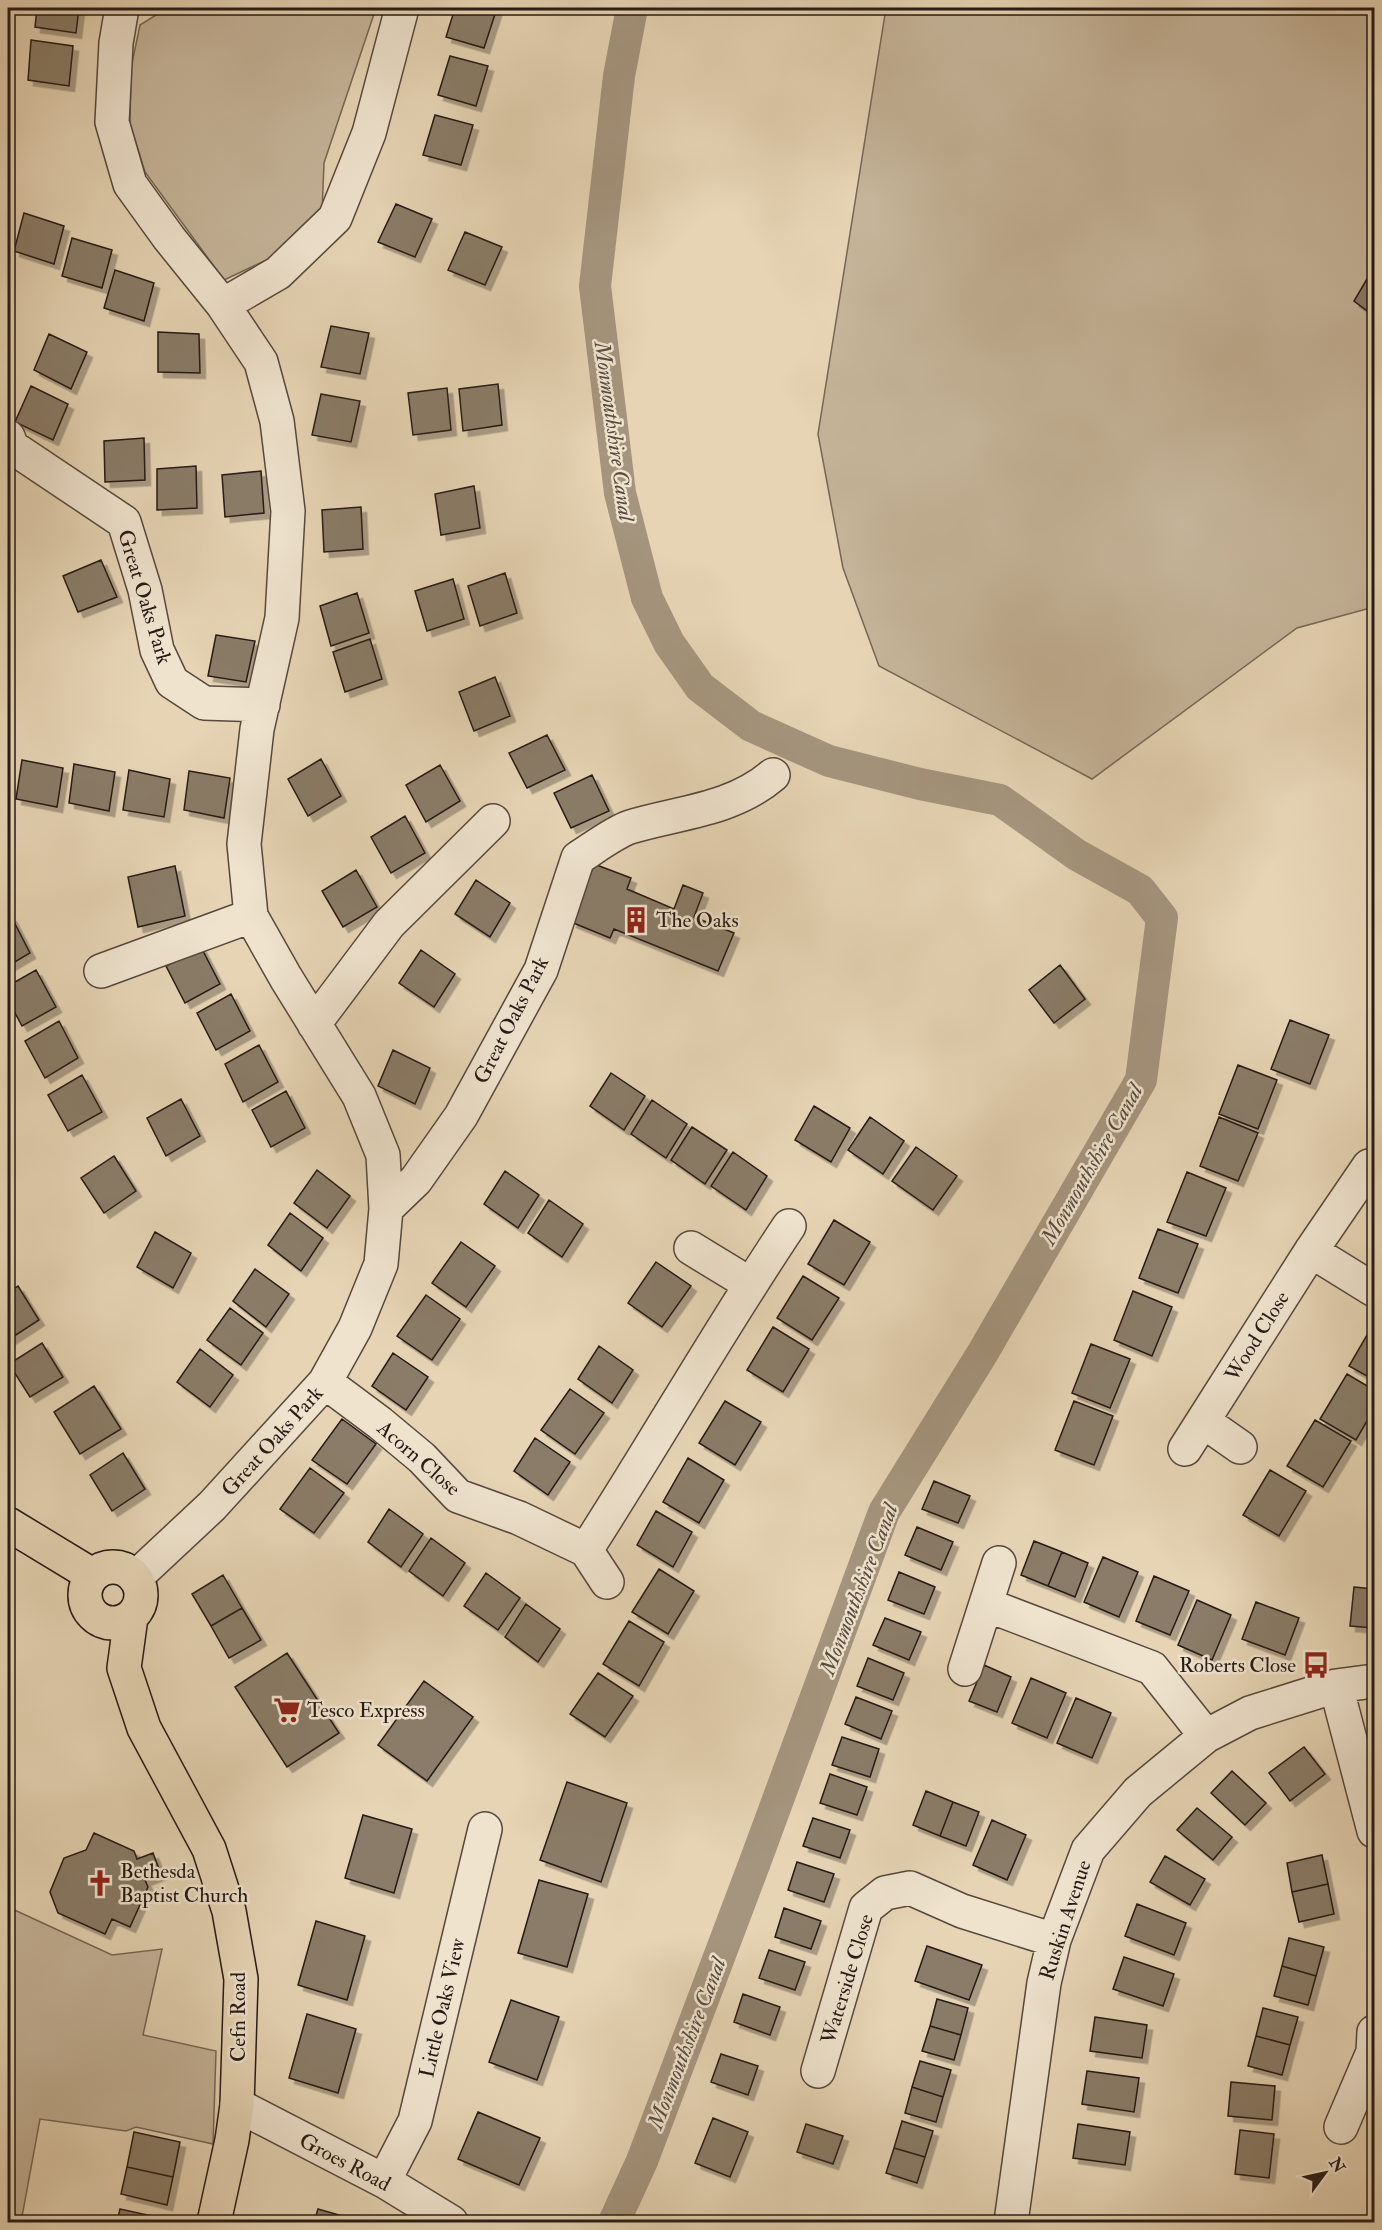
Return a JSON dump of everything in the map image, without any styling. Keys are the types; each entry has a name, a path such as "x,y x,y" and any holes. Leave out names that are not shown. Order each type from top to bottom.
{"main road":[{"path":"8,1524 92,1575"},
{"path":"131,1617 122,1622 110,1623 100,1620 90,1611 86,1602 85,1590 92,1575 109,1566 130,1572 135,1578"},
{"name":"Cefn Road","path":"135,1578 140,1589 140,1603 131,1617 124,1668 144,1728 208,1849 229,1911 241,1979 237,2105 214,2223"}],"street":[{"name":"Great Oaks Park","path":"122,8 116,43 112,122 130,184 169,238 223,305 261,362 277,421 288,511 282,618 257,729 244,844 251,916 359,1096 383,1155 386,1209 381,1264 355,1328 325,1382 212,1506 135,1578"},
{"path":"223,305 278,273 335,218 369,133 402,8"},
{"name":"Great Oaks Park","path":"8,437 12,447 124,522 145,590 157,650 172,682 204,703 263,705"},
{"name":"Great Oaks Park","path":"386,1209 416,1180 461,1116 541,970 578,858 628,828 729,802 766,781"},
{"path":"314,1024 389,924 493,821"},
{"path":"101,971 251,916"},
{"name":"Wood Close","path":"1185,1449 1311,1251 1369,1166"},
{"path":"607,1582 586,1550 655,1442 750,1284 789,1226"},
{"path":"691,1248 750,1284"},
{"path":"1311,1251 1374,1290"},
{"name":"Acorn Close","path":"325,1382 422,1458 458,1496 519,1518 586,1550"},
{"path":"1203,1421 1240,1448"},
{"path":"965,1669 999,1563"},
{"path":"987,1605 1152,1668 1206,1736"},
{"name":"Ruskin Avenue","path":"1011,2223 1044,1983 1054,1940 1088,1850 1138,1792 1206,1736 1250,1713 1336,1686 1374,1680"},
{"path":"1336,1686 1374,1831"},
{"name":"Little Oaks View","path":"384,2181 415,2121 485,1829"},
{"name":"Waterside Close","path":"818,2071 866,1908 885,1893 910,1888 962,1911 1054,1940"},
{"path":"1341,2127 1373,2052 1374,2032"},
{"name":"Groes Road","path":"237,2105 384,2181 452,2223"}],"shaded area":[{"path":"167,8 376,8 324,163 322,214 281,253 224,280 145,172 130,124 131,68 140,25"},
{"path":"886,8 1374,8 1374,607 1297,628 1092,779 879,666 843,568 818,434"},
{"path":"8,1907 112,1955 162,1949 143,2035 216,2051 213,2144 136,2127 126,2131 40,2119 21,2222 8,2222"}],"building":[{"path":"37,8 79,8 76,33 35,27"},
{"path":"455,8 497,8 484,48 446,37"},
{"path":"31,40 73,46 69,86 28,80"},
{"path":"450,56 488,66 476,106 438,95"},
{"path":"435,115 473,125 461,165 423,155"},
{"path":"396,204 432,219 415,257 378,242"},
{"path":"24,213 64,226 54,264 14,251"},
{"path":"465,232 502,247 485,285 448,270"},
{"path":"72,238 112,250 102,288 62,276"},
{"path":"1374,267 1374,316 1354,301"},
{"path":"115,270 154,283 144,321 104,308"},
{"path":"331,326 369,333 360,374 321,367"},
{"path":"158,332 199,334 200,373 158,372"},
{"path":"49,334 87,352 71,389 34,370"},
{"path":"498,384 502,425 463,431 459,389"},
{"path":"31,386 68,404 53,440 15,422"},
{"path":"447,388 451,430 413,435 408,393"},
{"path":"321,394 360,401 351,442 312,435"},
{"path":"144,438 145,480 105,482 104,441"},
{"path":"196,466 197,508 157,510 157,469"},
{"path":"261,471 264,513 225,517 222,475"},
{"path":"474,486 480,528 441,535 435,494"},
{"path":"361,507 363,549 324,552 322,510"},
{"path":"101,560 117,597 78,612 63,576"},
{"path":"505,573 517,613 480,626 468,586"},
{"path":"453,579 464,619 427,631 415,591"},
{"path":"357,593 369,633 331,646 320,606"},
{"path":"216,635 255,641 246,682 208,676"},
{"path":"370,639 382,679 345,692 333,652"},
{"path":"495,677 510,716 474,731 459,692"},
{"path":"547,735 565,770 527,788 509,753"},
{"path":"321,759 341,796 308,816 288,779"},
{"path":"22,760 63,768 57,807 16,799"},
{"path":"74,764 115,772 109,811 69,803"},
{"path":"440,765 460,801 426,822 406,785"},
{"path":"129,770 170,779 164,817 123,810"},
{"path":"189,771 230,778 224,818 184,810"},
{"path":"592,775 609,811 571,828 554,793"},
{"path":"405,816 425,853 391,873 371,837"},
{"name":"The Oaks","path":"594,864 631,878 627,889 674,909 683,885 703,893 694,917 734,933 718,971 614,929 610,938 571,922"},
{"path":"175,866 185,916 138,927 128,877"},
{"path":"356,870 377,907 343,927 322,891"},
{"path":"476,880 510,903 490,937 455,914"},
{"path":"11,916 30,953 8,966 8,918"},
{"path":"201,947 220,984 185,1003 166,966"},
{"path":"421,950 455,974 434,1007 399,983"},
{"path":"1060,965 1085,999 1054,1023 1029,990"},
{"path":"36,970 56,1007 22,1026 8,1000 8,986"},
{"path":"231,994 250,1031 216,1050 197,1013"},
{"path":"1290,1020 1329,1035 1310,1084 1271,1069"},
{"path":"59,1021 78,1058 45,1078 25,1041"},
{"path":"259,1045 278,1082 243,1102 225,1064"},
{"path":"393,1050 430,1068 415,1104 378,1086"},
{"path":"1238,1065 1277,1080 1258,1129 1219,1114"},
{"path":"611,1073 645,1096 624,1130 590,1106"},
{"path":"82,1075 102,1112 68,1131 48,1095"},
{"path":"286,1091 305,1128 271,1147 252,1110"},
{"path":"181,1099 200,1136 166,1156 147,1118"},
{"path":"652,1100 687,1124 666,1158 631,1134"},
{"path":"814,1106 850,1128 831,1162 795,1140"},
{"path":"870,1117 904,1141 883,1174 848,1150"},
{"path":"1219,1117 1258,1133 1238,1181 1200,1166"},
{"path":"692,1127 727,1150 705,1184 671,1160"},
{"path":"916,1147 957,1176 933,1210 892,1181"},
{"path":"733,1152 767,1176 746,1210 711,1186"},
{"path":"114,1156 136,1191 104,1213 81,1178"},
{"path":"317,1170 350,1196 327,1228 294,1203"},
{"path":"505,1171 539,1195 518,1228 484,1204"},
{"path":"1187,1172 1226,1188 1206,1236 1167,1222"},
{"path":"549,1200 583,1224 562,1257 528,1233"},
{"path":"290,1213 323,1238 301,1271 268,1245"},
{"path":"834,1220 870,1242 844,1285 808,1264"},
{"path":"1158,1229 1198,1244 1178,1293 1139,1278"},
{"path":"155,1232 191,1253 173,1288 137,1267"},
{"path":"461,1242 495,1266 466,1307 432,1283"},
{"path":"656,1262 691,1286 662,1327 628,1303"},
{"path":"255,1269 289,1294 266,1327 233,1301"},
{"path":"803,1276 839,1298 812,1340 777,1318"},
{"path":"18,1286 39,1320 8,1340 8,1293"},
{"path":"1133,1291 1172,1307 1152,1356 1114,1340"},
{"path":"426,1295 460,1319 432,1360 397,1336"},
{"path":"230,1308 263,1333 241,1365 207,1340"},
{"path":"1374,1323 1374,1380 1349,1366"},
{"path":"773,1327 809,1349 783,1392 747,1370"},
{"path":"42,1343 63,1377 30,1397 9,1364"},
{"path":"1091,1344 1130,1359 1110,1408 1072,1393"},
{"path":"599,1346 633,1370 612,1403 578,1379"},
{"path":"200,1349 233,1375 210,1407 177,1382"},
{"path":"393,1353 428,1377 406,1410 372,1386"},
{"path":"1347,1374 1374,1390 1374,1409 1356,1440 1320,1419"},
{"path":"94,1386 121,1429 80,1454 54,1412"},
{"path":"570,1389 604,1413 575,1454 541,1430"},
{"path":"725,1401 761,1422 735,1465 699,1443"},
{"path":"1074,1401 1113,1416 1094,1465 1055,1450"},
{"path":"342,1419 376,1444 347,1484 312,1460"},
{"path":"1315,1420 1351,1441 1323,1487 1287,1466"},
{"path":"535,1438 570,1462 548,1495 514,1471"},
{"path":"123,1453 145,1489 112,1511 90,1475"},
{"path":"688,1458 724,1480 699,1523 663,1502"},
{"path":"310,1468 344,1493 314,1533 280,1509"},
{"path":"1270,1470 1306,1491 1279,1536 1243,1515"},
{"path":"934,1481 970,1496 958,1523 922,1509"},
{"path":"389,1509 423,1534 401,1567 368,1542"},
{"path":"656,1511 692,1532 673,1567 637,1545"},
{"path":"917,1527 953,1542 941,1570 905,1555"},
{"path":"431,1538 465,1563 443,1596 409,1571"},
{"path":"1034,1541 1062,1552 1048,1586 1021,1575"},
{"path":"1062,1552 1088,1563 1075,1597 1048,1586"},
{"path":"1103,1557 1138,1572 1119,1617 1084,1602"},
{"path":"659,1569 694,1591 668,1634 632,1612"},
{"path":"899,1572 935,1587 924,1614 888,1600"},
{"path":"486,1573 520,1598 498,1630 464,1606"},
{"path":"223,1575 242,1608 211,1626 192,1594"},
{"path":"1154,1576 1189,1591 1170,1635 1136,1621"},
{"path":"1354,1587 1374,1589 1374,1628 1350,1626"},
{"path":"1197,1600 1231,1615 1212,1660 1178,1645"},
{"path":"1256,1602 1299,1618 1285,1655 1242,1639"},
{"path":"526,1604 560,1629 538,1662 505,1637"},
{"path":"242,1608 261,1640 229,1658 211,1626"},
{"path":"885,1618 921,1632 909,1660 873,1645"},
{"path":"629,1621 664,1642 639,1686 603,1664"},
{"name":"Tesco Express","path":"287,1653 339,1733 287,1767 235,1687"},
{"path":"868,1658 904,1673 893,1700 857,1686"},
{"path":"984,1665 1011,1677 997,1712 969,1701"},
{"path":"598,1673 633,1696 605,1737 570,1714"},
{"path":"1031,1678 1066,1693 1047,1738 1012,1723"},
{"path":"424,1681 473,1717 427,1781 378,1745"},
{"path":"856,1697 892,1711 881,1739 845,1724"},
{"path":"1076,1698 1111,1713 1092,1758 1057,1743"},
{"path":"842,1737 879,1749 870,1777 832,1765"},
{"path":"1304,1747 1325,1774 1290,1801 1269,1773"},
{"path":"1232,1771 1266,1803 1245,1825 1211,1793"},
{"path":"830,1774 867,1787 857,1815 820,1803"},
{"path":"567,1782 627,1803 601,1882 540,1860"},
{"path":"926,1791 953,1802 940,1836 913,1825"},
{"path":"953,1802 979,1812 966,1846 940,1836"},
{"path":"1197,1808 1232,1837 1213,1860 1177,1830"},
{"path":"363,1815 412,1829 394,1893 345,1878"},
{"path":"813,1818 850,1830 840,1858 803,1846"},
{"path":"992,1820 1026,1835 1007,1880 973,1865"},
{"name":"Bethesda Baptist Church","path":"94,1833 134,1851 137,1859 153,1853 161,1874 145,1880 148,1887 130,1927 112,1919 105,1934 58,1913 50,1892 64,1858 86,1850"},
{"path":"1322,1855 1328,1884 1292,1892 1287,1863"},
{"path":"1165,1856 1205,1879 1190,1905 1150,1882"},
{"path":"797,1862 834,1874 824,1902 788,1890"},
{"path":"539,1880 588,1894 567,1967 518,1953"},
{"path":"1328,1884 1334,1914 1299,1922 1292,1892"},
{"path":"1137,1904 1186,1923 1174,1955 1125,1936"},
{"path":"784,1908 821,1921 811,1949 775,1937"},
{"path":"316,1921 365,1936 347,2000 298,1985"},
{"path":"1289,1938 1324,1947 1316,1976 1282,1966"},
{"path":"927,1946 982,1965 969,2000 915,1981"},
{"path":"769,1950 805,1962 795,1990 759,1978"},
{"path":"1124,1957 1174,1974 1163,2006 1113,1989"},
{"path":"1282,1966 1316,1976 1308,2005 1274,1996"},
{"path":"743,1994 780,2007 770,2035 734,2022"},
{"path":"937,1999 968,2008 961,2035 930,2026"},
{"path":"511,2000 559,2017 537,2080 489,2062"},
{"path":"1263,2008 1298,2017 1290,2045 1256,2036"},
{"path":"307,2014 356,2029 338,2093 289,2078"},
{"path":"1095,2017 1147,2025 1142,2058 1090,2051"},
{"path":"930,2026 961,2035 954,2060 922,2051"},
{"path":"1256,2036 1290,2045 1282,2075 1248,2066"},
{"path":"721,2054 758,2066 748,2095 711,2082"},
{"path":"920,2061 951,2070 943,2097 912,2087"},
{"path":"1087,2071 1139,2078 1134,2112 1082,2104"},
{"path":"1231,2082 1275,2086 1272,2120 1228,2116"},
{"path":"912,2087 943,2097 936,2122 905,2113"},
{"path":"478,2112 540,2138 519,2185 458,2159"},
{"path":"713,2118 748,2132 730,2177 695,2163"},
{"path":"902,2121 933,2131 925,2157 894,2148"},
{"path":"806,2124 843,2136 833,2164 797,2152"},
{"path":"1078,2124 1130,2132 1125,2165 1073,2158"},
{"path":"1240,2130 1274,2134 1269,2178 1235,2174"},
{"path":"134,2132 180,2142 173,2177 127,2167"},
{"path":"894,2148 925,2157 917,2183 886,2173"},
{"path":"127,2167 173,2177 167,2205 121,2194"},
{"path":"120,2209 166,2219 165,2222 117,2222"},
{"path":"318,2209 360,2221 360,2222 314,2222"}],"waterway":[{"name":"Monmouthshire Canal","path":"614,2222 642,2161 884,1512 982,1354 1141,1080 1162,918 1140,890 1077,855 1000,800 920,784 829,761 751,726 700,687 669,643 647,598 620,493 595,286 619,76 632,8"}],"place":[{"name":"The Oaks","path":"636,920"},
{"name":"Roberts Close","path":"1316,1665"},
{"name":"Tesco Express","path":"287,1710"},
{"name":"Bethesda Baptist Church","path":"100,1883"}]}
